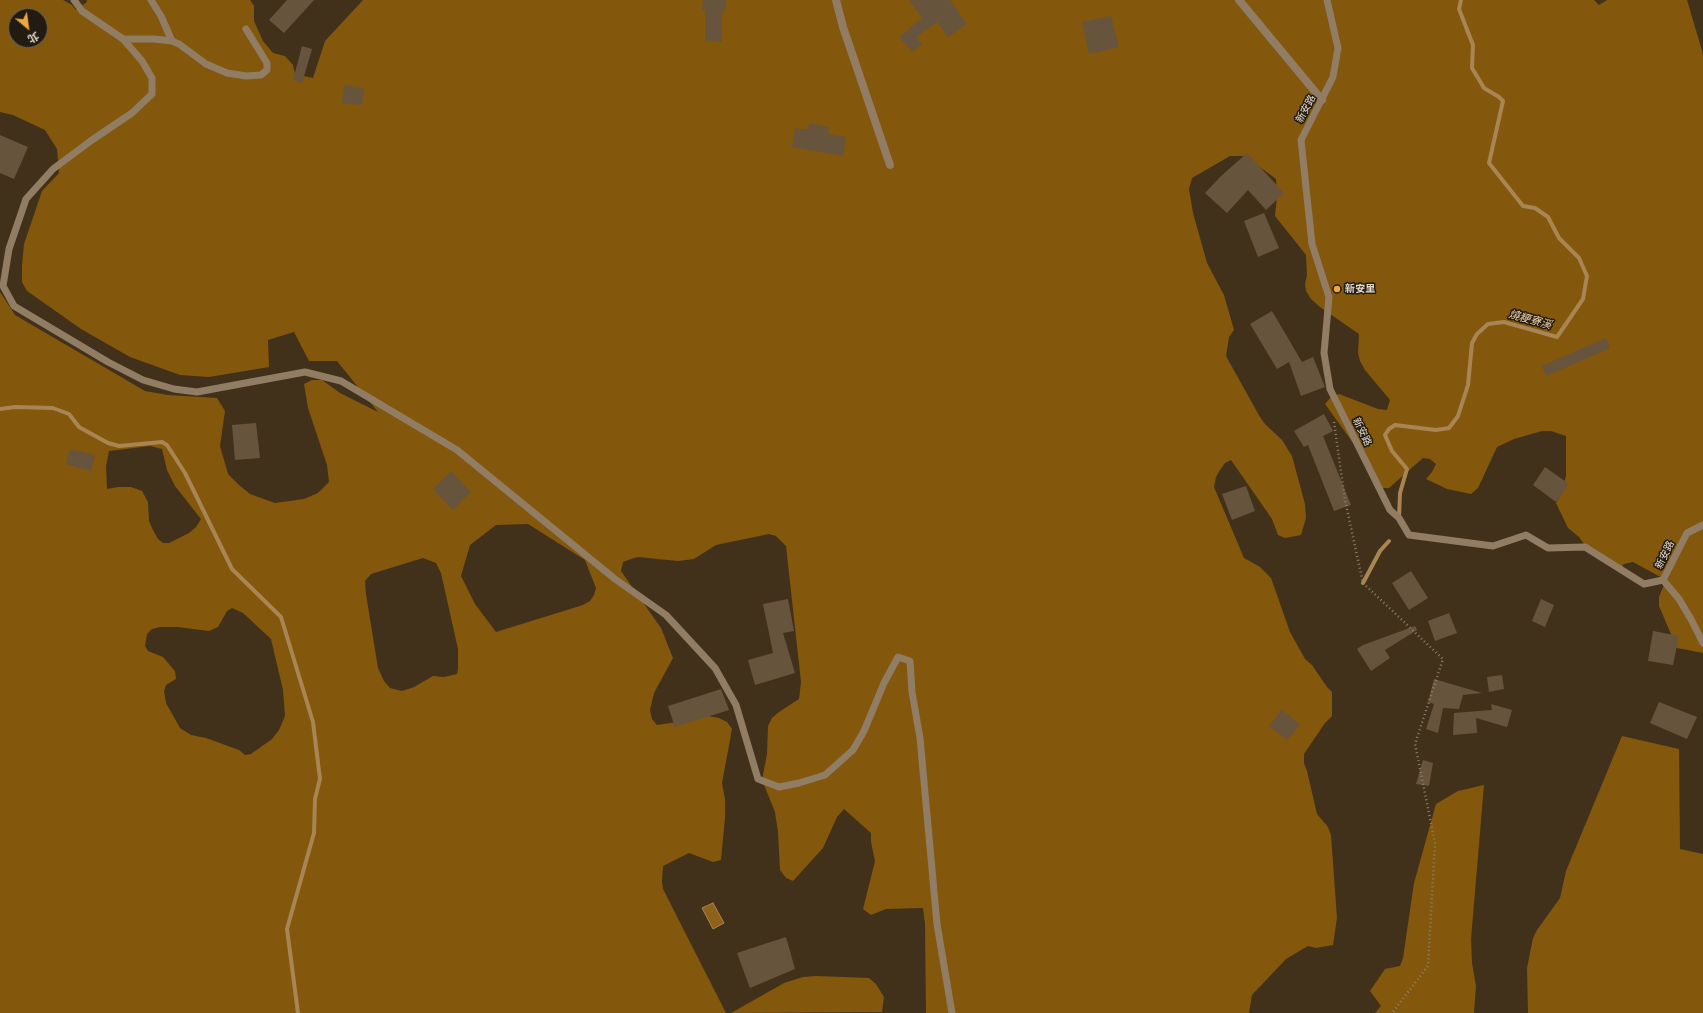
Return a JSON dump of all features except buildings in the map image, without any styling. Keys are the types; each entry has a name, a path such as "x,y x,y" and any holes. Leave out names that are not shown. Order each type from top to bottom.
{"street":[{"path":"836,0 843,27 890,165"},
{"path":"1239,0 1322,100"}],"lane":[{"path":"74,0 82,11 123,39 142,61 152,78 152,94 132,113 53,169 26,199 9,250 3,286 14,306 108,362 143,380 174,389 197,392 305,372 341,381 456,450 615,579 666,615 700,651 715,668 736,705 758,779 779,787 825,775 853,750 864,731 884,682 898,657 910,661 912,692 920,738 937,924 952,1013"},
{"path":"151,0 161,16 172,41"},
{"name":"新安路","path":"1327,0 1338,48 1333,77 1300,140 1312,244 1329,297 1324,353 1330,389 1390,510 1399,518 1409,535 1493,546 1526,535 1548,548 1585,547 1644,584 1663,580 1687,533 1703,525"},
{"path":"123,39 154,39 172,41 179,44 206,64 227,72 246,76 261,75 267,70 267,63 246,29"},
{"path":"1663,580 1679,598 1703,643"}],"path":[{"path":"1334,421 1345,500 1363,583 1443,659 1415,744 1435,843 1428,966 1392,1013"}],"shaded area":[{"path":"0,0 63,0 72,5 76,10 87,2 87,0 250,0 254,6 254,21 263,41 273,53 285,56 293,65 295,74 313,78 325,41 363,0 1594,0 1599,5 1607,0 1687,0 1703,54 1703,653 1677,648 1659,606 1659,597 1666,580 1633,562 1624,564 1618,570 1584,544 1579,537 1568,528 1556,503 1561,494 1566,476 1566,436 1551,431 1542,431 1514,439 1497,447 1478,488 1471,494 1447,489 1426,479 1436,464 1430,459 1423,458 1389,488 1382,488 1374,472 1325,404 1331,397 1339,394 1378,409 1387,410 1390,400 1365,370 1360,361 1358,353 1359,334 1320,307 1311,299 1306,291 1306,255 1275,216 1277,196 1276,179 1245,156 1230,156 1192,178 1189,189 1193,213 1207,263 1224,295 1234,330 1229,337 1226,356 1260,417 1265,424 1282,440 1292,456 1305,504 1306,518 1301,535 1285,538 1278,535 1272,519 1231,460 1225,463 1220,470 1216,477 1214,487 1244,558 1260,567 1271,578 1290,632 1305,659 1312,665 1332,692 1332,716 1325,723 1304,754 1304,763 1317,814 1328,827 1331,835 1337,918 1333,945 1316,948 1308,946 1286,959 1252,995 1249,1013 926,1013 925,924 923,908 886,909 871,915 863,909 875,861 871,842 871,833 844,809 837,817 823,848 793,881 786,878 780,870 778,832 775,812 762,780 767,754 768,726 772,718 799,699 801,682 786,546 776,536 769,534 716,545 694,559 678,561 638,557 623,562 621,571 661,628 673,658 654,693 650,710 652,719 657,725 698,719 708,716 719,718 727,722 732,729 722,783 725,799 725,818 721,860 713,862 689,853 663,866 662,881 663,889 726,1013 0,1013 0,292 15,315 145,391 168,395 217,398 225,411 220,446 228,474 250,494 275,503 304,499 318,493 329,482 327,465 308,408 304,384 312,380 322,380 340,393 378,412 337,361 309,361 294,332 268,340 269,367 209,377 180,375 130,357 81,329 27,291 22,282 24,244 42,191 59,173 57,149 45,130 13,115 0,112","holes":["150,446 162,449 167,470 175,486 201,519 196,527 189,533 169,543 163,543 158,539 153,530 149,521 148,502 142,491 131,487 107,489 106,466 109,451","528,524 585,560 596,588 594,595 590,601 583,605 496,632 475,604 461,576 470,545 496,525","423,558 436,563 441,573 458,649 457,674 444,677 433,676 414,687 402,691 390,688 384,681 378,668 365,581 371,574","232,608 243,613 271,639 283,690 285,716 279,730 272,739 251,754 245,755 239,750 206,738 191,735 180,728 166,703 164,691 166,685 176,679 175,671 163,657 148,651 145,646 147,634 152,629 160,627 177,627 209,631 218,627 227,611"]},
{"path":"1622,736 1679,749 1680,849 1703,854 1703,1013 1528,1013 1527,968 1533,938 1560,898 1566,871"},
{"path":"1484,785 1471,939 1472,963 1476,986 1474,1013 1375,1013 1381,1006 1370,991 1385,969 1400,966 1403,958 1414,883 1436,804 1458,791"},
{"path":"713,903 724,923 713,929 702,908"},
{"path":"803,977 869,978 876,984 884,997 882,1012 731,1013 784,983"}],"waterway":[{"name":"燒粳寮溪","path":"1399,518 1400,493 1407,469 1392,451 1385,435 1389,429 1395,425 1436,430 1449,428 1458,416 1468,385 1472,343 1477,334 1488,324 1504,322 1557,337 1583,299 1587,276 1579,258 1559,238 1548,217 1535,208 1523,206 1489,163 1503,101 1484,88 1472,68 1473,45 1459,9 1461,0"},
{"path":"0,409 15,407 53,408 69,414 79,427 108,443 119,446 162,442 167,445 185,473 232,569 281,617 313,722 320,779 315,799 314,833 287,929 298,1013"},
{"path":"1363,583 1380,551 1389,541"}],"place":[{"name":"新安里","path":"1337,289"}]}
